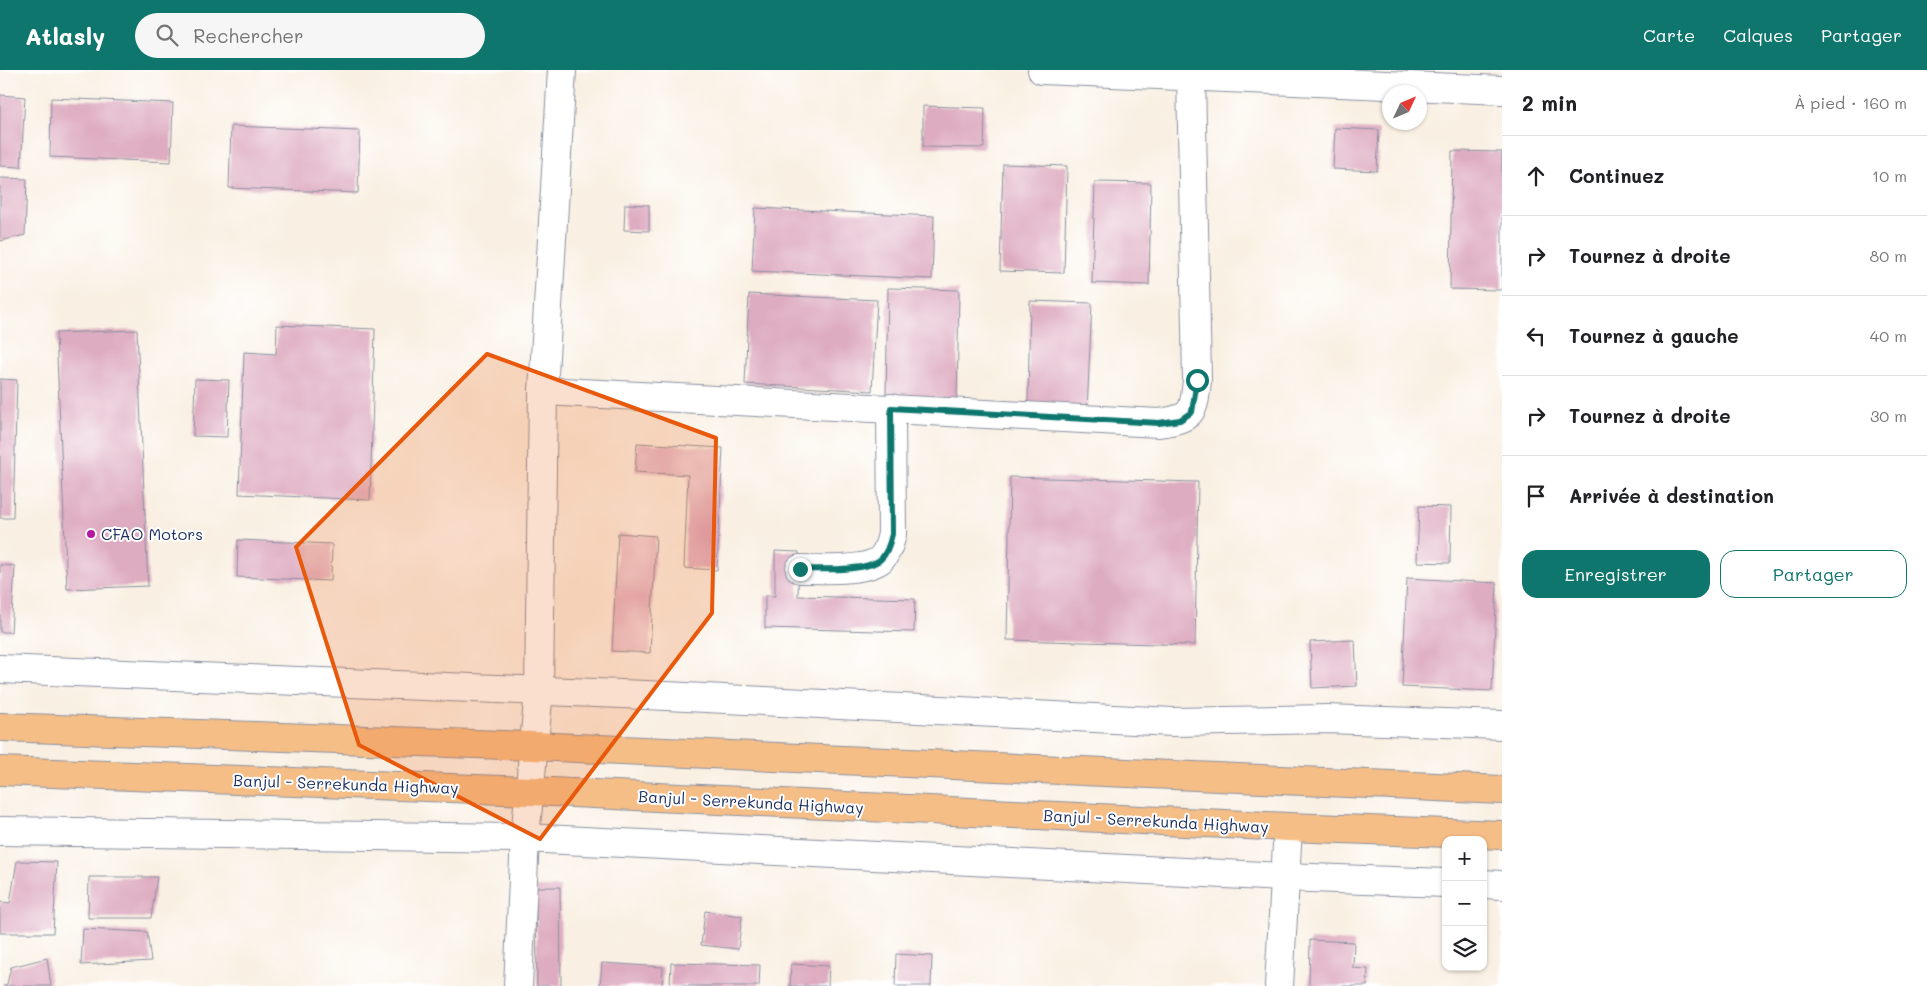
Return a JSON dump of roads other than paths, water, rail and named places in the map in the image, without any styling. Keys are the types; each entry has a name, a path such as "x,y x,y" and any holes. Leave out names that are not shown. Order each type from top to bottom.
{"highway":[{"path":"0,727 533,746 1502,790"},
{"name":"Banjul - Serrekunda Highway","path":"0,771 531,791 1288,828 1502,835"}],"street":[{"path":"518,986 525,838 531,791 533,746 539,691 543,391 562,70"},
{"path":"1042,70 1502,90"},
{"path":"543,391 1159,423 1180,420 1192,412 1197,380 1191,76"},
{"path":"800,569 866,565 881,558 887,549 892,534 891,408"},
{"path":"0,669 539,691 1173,722 1326,719 1502,725"},
{"path":"1279,986 1288,828"},
{"path":"0,831 525,838 1284,877 1442,883"},
{"path":"1487,884 1502,885"}],"place":[{"name":"CFAO Motors","path":"91,534"}]}
